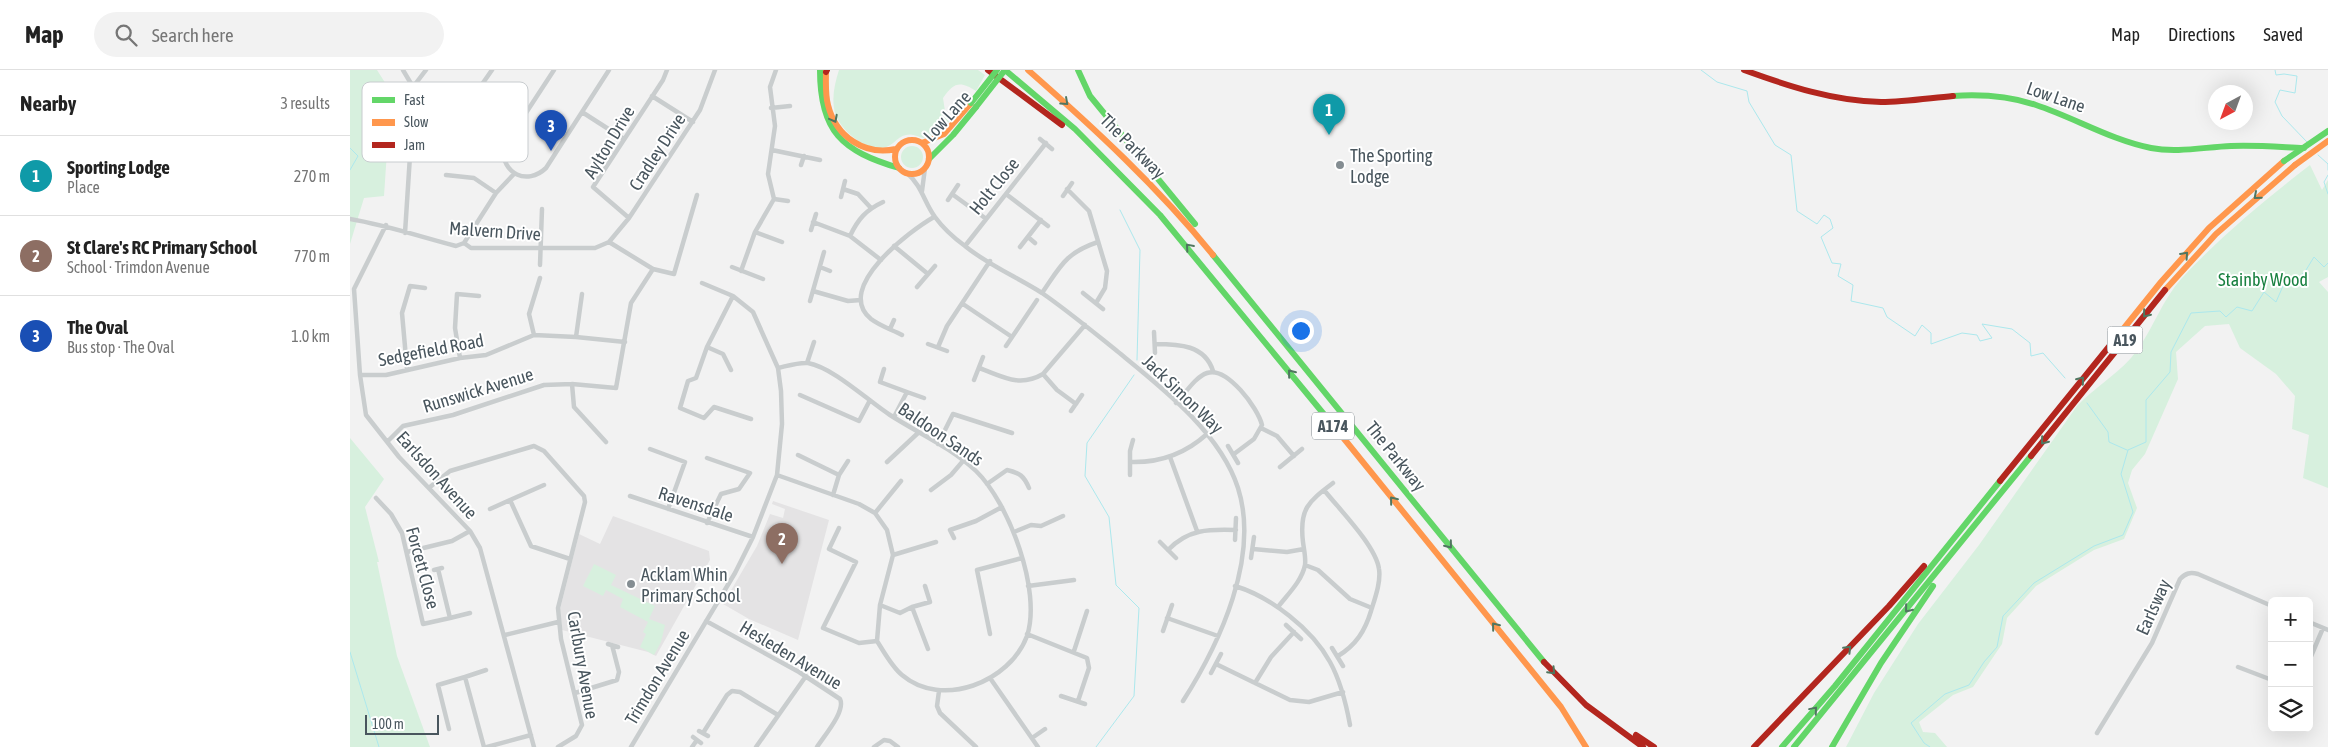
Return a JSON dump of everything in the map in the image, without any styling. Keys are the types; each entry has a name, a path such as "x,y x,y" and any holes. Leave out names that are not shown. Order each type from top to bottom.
{"main road":[{"path":"988,70 1047,113 1138,191"},
{"name":"Low Lane","path":"929,159 953,135 997,70"},
{"name":"The Parkway","path":"1005,70 1056,113 1138,191 1223,289 1525,664 1562,707 1586,747"},
{"name":"Low Lane","path":"922,143 930,142 947,132 1005,70"},
{"name":"The Parkway","path":"1028,70 1104,137 1148,181 1203,242 1545,664 1586,705 1643,747"},
{"path":"1078,70 1090,96 1236,275 1264,317"},
{"name":"Low Lane","path":"1744,70 1816,93 1864,101 1900,101 1962,95 2007,97 2047,108 2119,138 2154,148 2236,146 2327,149"},
{"path":"825,71 826,96 830,110 837,125 848,139 874,152 881,153 896,149 905,141 917,140 922,143 929,153 929,159 925,168 914,174 907,173 899,168 852,150 832,130 824,115 820,100 825,71"},
{"name":"A19","path":"1782,747 1974,514 2161,282 2209,228 2284,161 2328,131"},
{"name":"A19","path":"1794,747 2169,285 2216,234 2295,165 2328,141"},
{"path":"896,149 895,159 899,168"},
{"path":"1754,747 1888,606 1946,539 1974,514"},
{"path":"1832,747 1881,663 1972,530"},
{"path":"1525,664 1580,747"},
{"path":"1570,690 1654,747"}],"street":[{"path":"403,70 410,82"},
{"path":"417,82 426,70"},
{"path":"484,82 492,70"},
{"path":"528,110 554,70"},
{"path":"505,162 507,168 514,174 529,178 539,175 546,168 609,70"},
{"name":"Aylton Drive","path":"630,218 593,187 667,70"},
{"name":"Cradley Drive","path":"609,242 630,218 693,122 704,101 715,70"},
{"path":"741,271 755,232 774,199 768,174 775,126 771,108 770,86 776,70"},
{"path":"652,96 693,122"},
{"path":"771,108 790,106"},
{"path":"582,112 624,139"},
{"path":"1040,139 1052,148"},
{"name":"Holt Close","path":"965,246 985,218 1046,144"},
{"path":"772,150 820,160"},
{"path":"801,165 804,156"},
{"path":"405,233 409,162"},
{"path":"922,191 925,168"},
{"name":"Jack Simon Way","path":"907,173 922,191 934,217 965,246 1042,293 1144,373 1207,434 1221,452 1232,472 1243,508 1244,535 1235,586 1208,659 1183,701"},
{"path":"464,243 496,193 514,174"},
{"path":"446,175 474,178 496,193"},
{"path":"841,197 845,181"},
{"path":"1062,196 1072,183"},
{"path":"948,200 958,184"},
{"path":"844,189 858,194 871,208"},
{"path":"1067,189 1089,211 1107,271 1107,280 1102,296 1096,304"},
{"path":"952,194 985,218"},
{"path":"1006,194 1048,226"},
{"path":"609,242 653,269 674,274 697,195"},
{"path":"774,199 788,201"},
{"path":"850,236 858,220 871,208 883,202"},
{"path":"540,265 542,209"},
{"path":"810,230 816,214"},
{"path":"902,335 870,319 863,308 861,300 865,282 894,246 909,233 934,217"},
{"name":"Malvern Drive","path":"350,219 386,226 405,233 456,246 464,243 471,248 595,248 609,242"},
{"path":"1020,246 1041,220"},
{"path":"813,222 850,236 881,260"},
{"name":"Earlsdon Avenue","path":"386,226 354,289 360,375 366,415 399,456 470,531 484,557 534,747"},
{"path":"755,232 782,242"},
{"path":"1028,237 1035,243"},
{"path":"1042,293 1071,254 1079,248 1098,242"},
{"path":"894,246 928,274"},
{"path":"810,301 824,252"},
{"path":"938,347 947,326 990,261"},
{"path":"917,287 935,266"},
{"path":"732,267 764,279"},
{"path":"820,267 830,271"},
{"path":"625,342 631,303 653,269"},
{"path":"534,335 529,314 540,278"},
{"name":"Trimdon Avenue","path":"631,747 706,622 754,537 777,475 782,424 778,368 753,312 733,296 702,283"},
{"path":"407,369 402,313 410,286 425,288"},
{"path":"814,291 848,301 861,300"},
{"path":"1083,293 1102,309"},
{"path":"460,358 455,328 457,294 479,296"},
{"path":"576,336 582,294"},
{"path":"733,296 706,346 696,378 688,380 680,408 704,418 714,407 751,419"},
{"path":"1006,346 1037,300"},
{"path":"962,304 1012,337"},
{"path":"890,329 894,320"},
{"path":"979,368 1014,381 1027,382 1043,374 1085,325"},
{"path":"1154,332 1155,353"},
{"name":"Sedgefield Road","path":"360,375 386,375 460,358 486,355 534,335 576,336 625,342"},
{"name":"Runswick Avenue","path":"388,441 403,426 454,415 544,385 572,384 616,388 625,342"},
{"path":"778,368 807,363 814,342"},
{"path":"928,344 947,351"},
{"path":"1155,344 1182,345 1194,349 1208,360 1213,372"},
{"path":"706,346 723,354 731,370"},
{"path":"974,380 983,357"},
{"name":"Baldoon Sands","path":"807,363 832,373 869,402 938,444 976,471 1002,507 1014,532 1022,558 1028,586 1030,610 1027,634 1019,652 1000,672 990,678 960,688 939,691 920,686 901,675 877,642"},
{"path":"884,369 880,382 924,398"},
{"path":"1176,402 1202,376 1213,372 1227,377 1252,405 1258,414 1261,428 1250,444 1234,454"},
{"path":"1043,374 1057,390 1076,404"},
{"path":"572,384 574,407 606,442"},
{"path":"894,418 907,392"},
{"path":"800,395 859,421 869,402"},
{"path":"1071,411 1082,395"},
{"path":"938,444 953,414 1012,433"},
{"path":"1261,428 1277,436 1294,456"},
{"path":"888,462 918,433"},
{"path":"1130,462 1144,463 1170,457 1189,448 1207,434"},
{"path":"1130,475 1133,440"},
{"name":"Carlbury Avenue","path":"430,487 450,471 531,446 538,446 584,496 584,505 559,601 558,622 582,725 576,736 558,747"},
{"path":"1228,446 1238,463"},
{"path":"1280,467 1302,449"},
{"path":"650,450 685,462 668,509"},
{"path":"798,455 839,475"},
{"path":"1170,457 1197,531"},
{"path":"708,458 750,473 739,488 722,494 708,523"},
{"path":"833,495 839,475 848,461"},
{"path":"930,490 951,475 963,461"},
{"path":"987,484 1007,470 1020,473 1025,478 1029,488"},
{"path":"777,475 859,504 875,513 886,530 893,555 880,605 877,642 859,643 823,628 856,562 829,549 839,528"},
{"path":"875,513 901,481"},
{"path":"1278,607 1297,582 1305,565 1301,525 1302,515 1311,501 1334,483"},
{"path":"490,509 538,490 544,485"},
{"path":"1324,490 1374,554 1379,576 1372,608 1360,637 1350,648 1338,656"},
{"name":"Ravensdale","path":"630,496 754,537"},
{"name":"Forcett Close","path":"376,498 395,519 402,533 423,624 450,618"},
{"path":"510,500 531,546 570,558"},
{"path":"954,538 950,530 976,521 1002,507"},
{"path":"1014,532 1031,526 1041,526 1063,516"},
{"path":"1235,540 1236,518"},
{"path":"1168,550 1177,541 1197,531 1236,530"},
{"path":"407,552 452,541 470,531"},
{"path":"1251,558 1254,549 1254,537"},
{"path":"893,555 936,542"},
{"path":"1160,542 1176,558"},
{"path":"1254,549 1287,552 1304,549"},
{"path":"990,634 977,570 1022,558"},
{"path":"1305,565 1318,570 1350,599 1372,608"},
{"path":"438,569 450,618 470,613"},
{"name":"Earlsway","path":"2097,732 2152,643 2180,579 2184,575 2190,573 2198,574 2268,604"},
{"path":"1028,586 1074,580"},
{"path":"880,605 900,613 912,607 930,602 924,586"},
{"path":"1235,586 1247,590 1278,607 1300,626 1326,655 1344,692 1350,725"},
{"path":"1163,631 1172,605"},
{"path":"912,607 928,650"},
{"path":"1074,651 1087,611"},
{"path":"1078,616 1084,618"},
{"path":"1167,618 1218,636"},
{"path":"505,635 558,622"},
{"name":"Hesleden Avenue","path":"706,622 806,676 838,697 842,704 840,712 820,746"},
{"path":"2313,624 2326,629 2313,653"},
{"path":"1286,625 1301,640"},
{"path":"1255,683 1265,665 1294,632"},
{"path":"1027,634 1085,656 1089,664 1078,701"},
{"path":"574,693 617,680 619,672 610,645 618,647"},
{"path":"1332,648 1343,666"},
{"path":"1211,673 1221,654"},
{"path":"1216,664 1275,694 1298,702 1309,702 1344,692"},
{"path":"2238,667 2268,678"},
{"path":"453,723 448,727 438,685 486,670"},
{"path":"756,747 806,676"},
{"path":"465,677 486,747 503,745 531,735"},
{"path":"990,678 1038,747"},
{"path":"703,733 727,695 732,691 740,692 778,715"},
{"path":"939,691 937,706 940,713 976,747"},
{"path":"1061,696 1085,704"},
{"path":"1032,738 1045,729"},
{"path":"692,747 697,740"},
{"path":"874,747 884,740 890,741 898,747"}],"shaded area":[{"path":"773,501 829,520 798,640 749,619 723,604 757,546 770,514 783,518 785,509 772,504"},
{"name":"Acklam Whin Primary School","path":"613,516 709,551 710,560 656,656 648,652 562,630 560,609 579,534 600,544"}],"green space":[{"path":"350,70 377,70 385,82 362,82 362,162 386,162 384,196 364,198 350,244"},
{"path":"839,70 978,70 985,75 976,91 961,84 950,89 943,98 945,111 952,118 936,134 928,138 906,135 889,146 882,148 866,145 859,141 845,130 836,116 833,99"},
{"path":"908,146 916,146 923,153 923,161 916,168 908,168 901,161 901,153"},
{"name":"Stainby Wood","path":"2310,165 2322,190 2328,180 2328,277 2319,282 2328,292 2328,488 2303,478 2309,435 2292,429 2295,396 2276,374 2240,348 2229,324 2205,326 2176,352 2178,379 2145,454 2132,470 2128,483 2137,508 2124,539 2094,550 2036,586 2007,618 2002,644 1973,687 1953,695 1919,722 1923,732 1935,733 1947,747 1846,747 1874,693 1918,624 1979,545 2077,406 2131,358 2175,287 2197,262 2244,218"},
{"path":"350,438 384,479 365,507 379,562 377,562 397,656 430,747 350,747"},
{"path":"594,564 616,575 611,585 655,606 649,619 665,625 661,642 654,655 640,647 646,634 643,632 648,622 620,607 623,599 606,590 603,596 583,586"}],"waterway":[{"path":"1701,70 1717,82 1747,91 1749,102 1775,145 1791,155 1797,211 1817,224 1824,215 1830,219 1833,228 1821,237 1832,263 1841,264 1838,276 1853,285 1851,301 1883,308 1887,317 1915,336 1922,325 1931,333 1931,344 1962,333 1977,335 1980,341 1992,338 1982,324 2012,329 2030,343 2031,356 2043,353 2065,378"},
{"path":"2275,70 2276,75 2297,76 2295,93 2280,90 2275,102 2282,116 2307,142"},
{"path":"350,148 358,156 350,170"},
{"path":"2318,155 2328,164 2328,170"},
{"path":"2328,175 2324,182 2328,194"},
{"path":"1120,210 1140,250 1137,360"},
{"path":"2128,450 2146,442 2146,400 2170,372 2171,352 2191,313 2220,311 2226,317 2237,307 2252,311 2264,292 2276,302 2283,286 2290,287 2306,270 2314,257 2324,267 2328,263"},
{"path":"1096,747 1134,696 1139,608 1116,585 1109,517 1085,476 1087,443 1134,375"},
{"path":"2087,403 2108,432 2109,442 2127,450"},
{"path":"1930,747 1924,743 1911,723 1945,694 1969,685 1984,662 1997,647 2003,616 2034,583 2094,546 2123,535 2133,512 2121,474 2128,450"},
{"path":"350,652 379,747"}],"traffic: fast":[{"path":"820,70 824,109 830,124 838,136 849,146 863,154 899,168"},
{"path":"971,103 997,70"},
{"path":"1005,70 1075,129 1160,215 1341,435"},
{"path":"976,107 1005,70"},
{"path":"1078,70 1090,96 1195,224"},
{"path":"1953,96 1995,96 2026,102 2122,140 2151,148 2181,150 2250,146 2304,148"},
{"path":"929,159 953,135 976,107"},
{"path":"2284,161 2328,131"},
{"path":"1213,255 1544,662"},
{"path":"1794,747 2031,456"},
{"path":"1782,747 1835,686 2000,481"},
{"path":"1832,747 1881,663 1933,586"}],"traffic: slow":[{"path":"826,70 828,105 832,116 845,135 853,142 873,150 896,149"},
{"path":"1028,70 1125,159 1213,255"},
{"path":"922,143 944,134 971,103"},
{"path":"912,140 919,141 924,145 928,150 929,157 928,164 924,169 919,173 912,174 905,173 900,169 896,164 895,157 896,150 900,145 905,141 912,140"},
{"path":"2295,165 2328,141"},
{"path":"2120,333 2161,282 2209,228 2284,161"},
{"path":"2165,290 2216,234 2295,165"},
{"path":"1341,435 1561,707 1586,747"}],"traffic: jam":[{"path":"988,70 1062,125"},
{"path":"1744,70 1794,87 1846,99 1890,102 1953,96"},
{"path":"2031,456 2165,290"},
{"path":"2000,481 2120,333"},
{"path":"1754,747 1889,606 1924,566"},
{"path":"1544,662 1586,705 1643,747"},
{"path":"1636,735 1654,747"}],"place":[{"name":"Sporting Lodge","path":"1329,135"},
{"name":"The Oval","path":"551,151"},
{"name":"The Sporting Lodge","path":"1340,165"},
{"name":"St Clare's RC Primary School","path":"782,564"},
{"name":"Acklam Whin Primary School","path":"631,584"}]}
